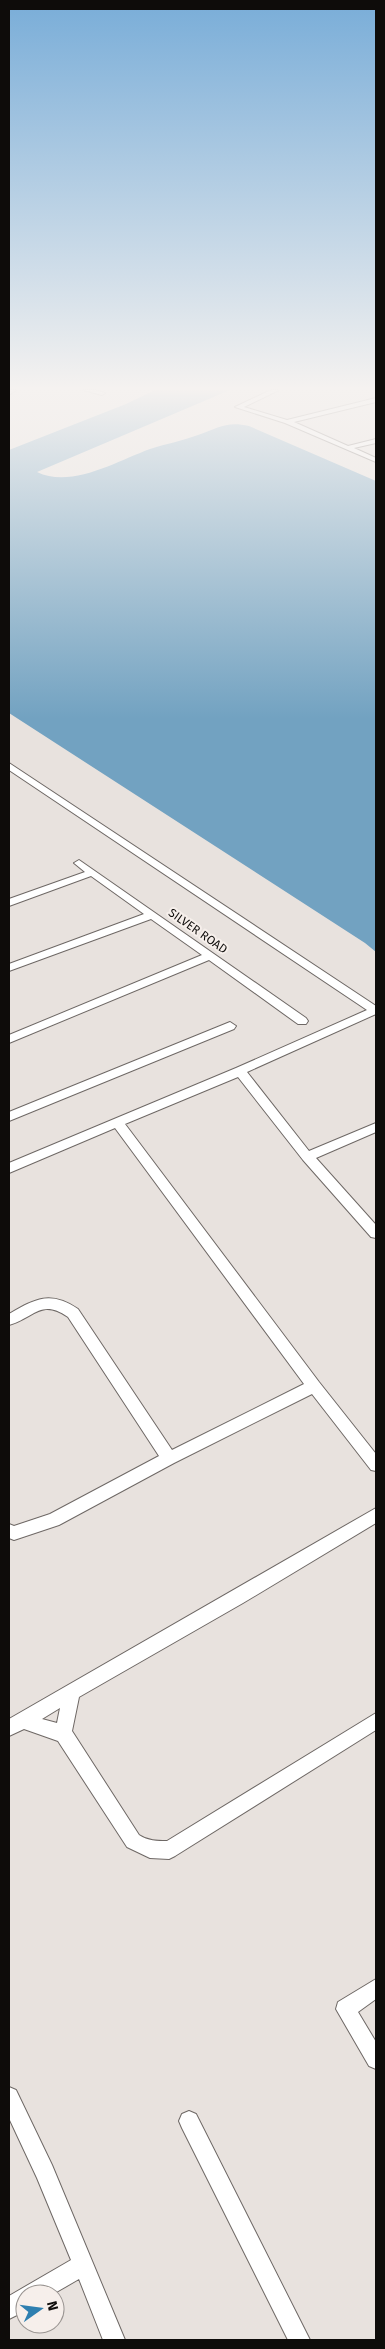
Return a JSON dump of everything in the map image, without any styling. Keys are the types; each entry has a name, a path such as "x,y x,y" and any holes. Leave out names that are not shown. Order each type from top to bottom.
{"street":[{"path":"9,766 376,1010"},
{"name":"SILVER ROAD","path":"79,863 302,1021"},
{"path":"9,903 91,873"},
{"path":"9,968 152,915"},
{"path":"9,1039 210,956"},
{"path":"9,1168 240,1071 376,1010"},
{"path":"9,1117 230,1026"},
{"path":"240,1071 307,1156 376,1233"},
{"path":"117,1122 314,1386 376,1465"},
{"path":"307,1156 376,1127"},
{"path":"9,1320 46,1302 61,1304 73,1313 169,1458"},
{"path":"9,1531 14,1533 54,1520 169,1458 314,1386"},
{"path":"16,1724 376,1515"},
{"path":"72,1692 64,1734 133,1841 141,1847 169,1850 376,1721"},
{"path":"16,1724 64,1734"},
{"path":"376,1988 345,2009 376,2059"},
{"path":"9,2097 45,2172 114,2340"},
{"path":"189,2121 299,2340"},
{"path":"51,2284 84,2265"}],"water":[{"path":"9,500 376,500 376,952 365,943 9,713"}]}
